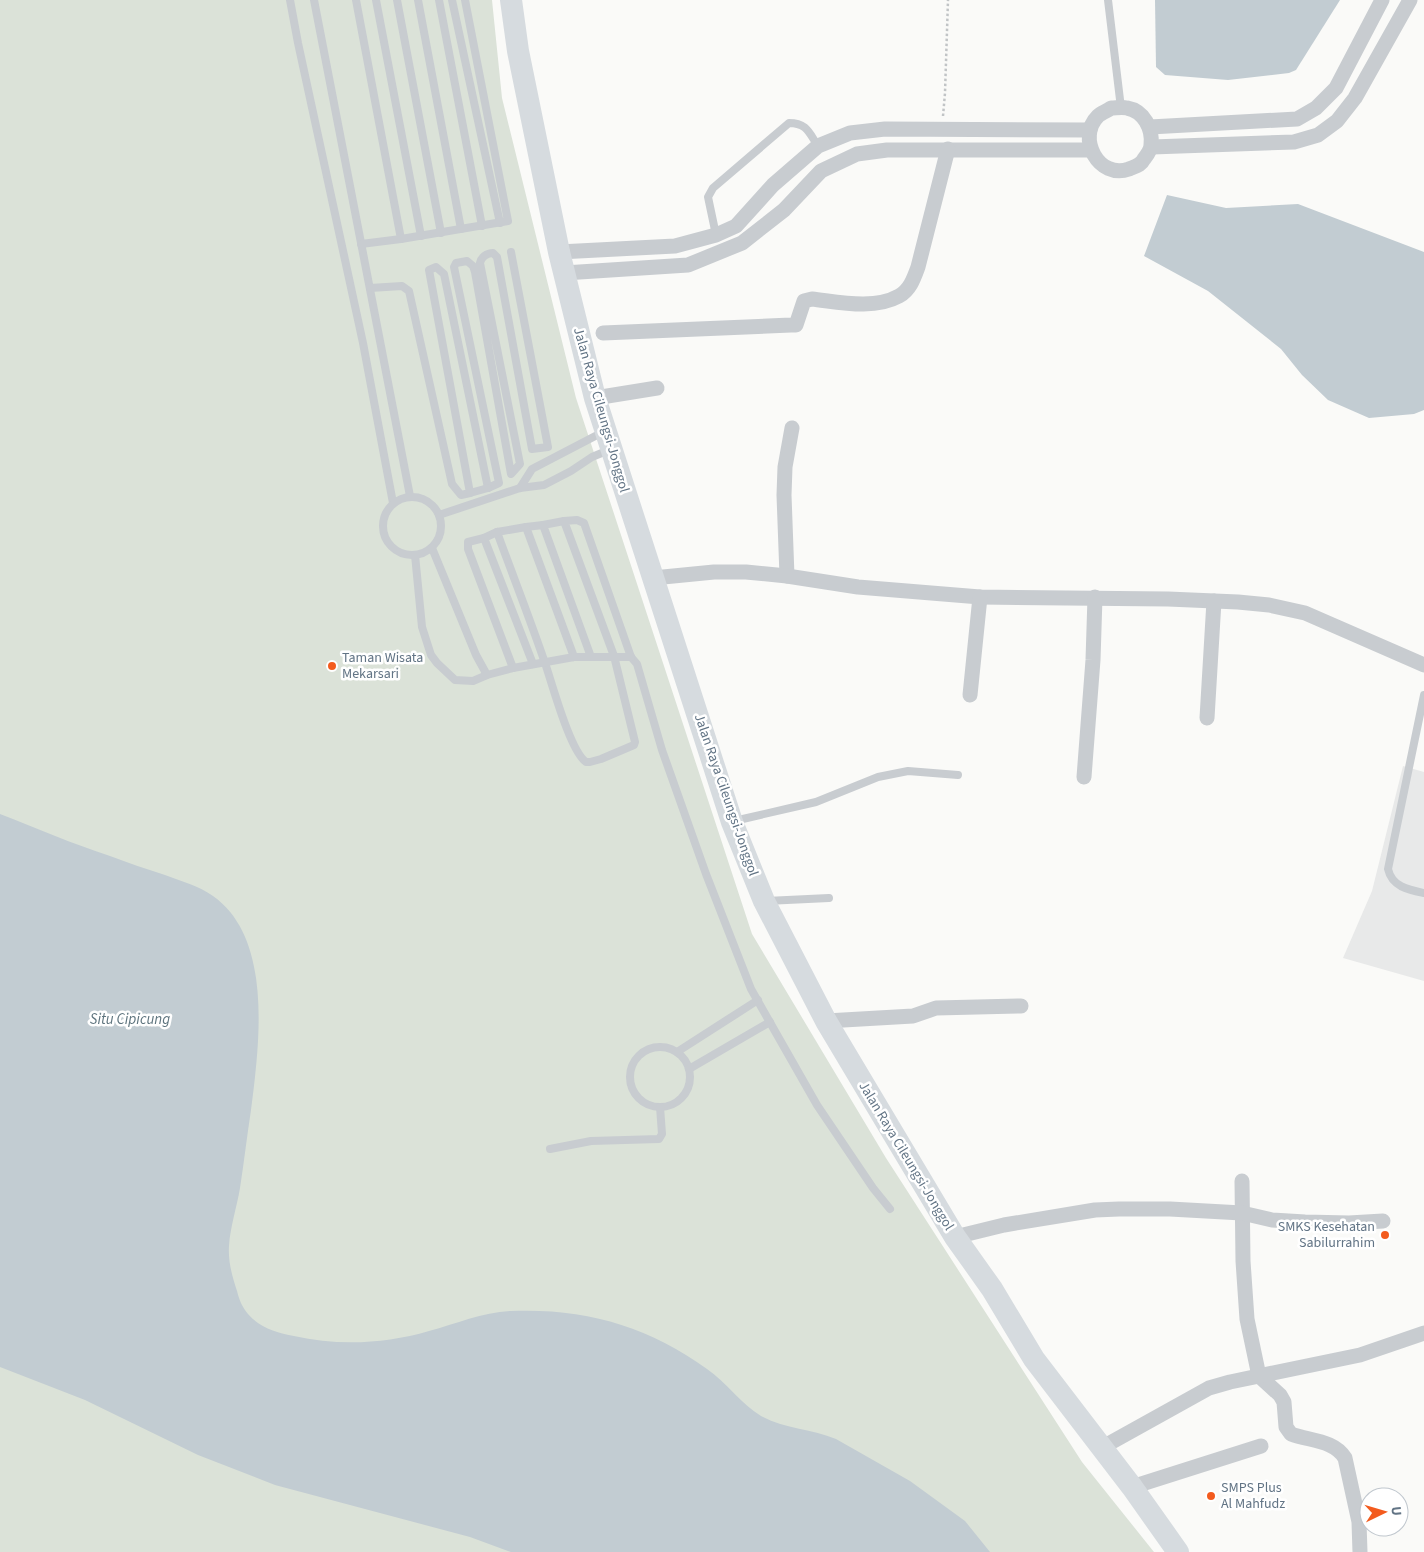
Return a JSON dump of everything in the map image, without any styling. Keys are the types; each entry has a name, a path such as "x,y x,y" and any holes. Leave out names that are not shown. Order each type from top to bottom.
{"main road":[{"name":"Jalan Raya Cileungsi-Jonggol","path":"511,0 518,52 562,262 595,398 732,822 764,901 826,1021 955,1237 992,1289 1034,1359 1132,1487 1178,1552"}],"street":[{"path":"1150,127 1297,119 1316,108 1336,88 1382,0"},
{"path":"1152,147 1294,142 1318,135 1337,121 1355,98 1410,0"},
{"path":"1111,108 1121,108 1127,108 1141,114 1150,127 1152,147 1141,164 1122,172 1103,166 1090,150 1090,130 1098,116 1111,108"},
{"path":"562,262 675,246 716,235 736,226 773,185 818,146 850,133 886,129 941,128 1090,130"},
{"path":"603,334 791,325 796,324 801,305 804,301 812,299 874,303 899,296 912,283 918,267 948,149"},
{"path":"562,262 688,266 742,243 784,210 821,171 857,154 887,150 1090,150"},
{"path":"595,398 657,388"},
{"path":"787,576 785,467 792,428"},
{"path":"653,578 714,572 746,572 858,587 980,597 1095,597 1269,605 1305,612 1424,665"},
{"path":"970,695 980,597"},
{"path":"1084,777 1093,660 1095,597"},
{"path":"1207,718 1214,601"},
{"path":"826,1021 913,1016 936,1008 1021,1006"},
{"path":"1242,1181 1244,1299 1259,1376 1280,1395 1284,1402 1286,1427 1291,1434 1332,1445 1345,1458 1360,1522 1360,1552"},
{"path":"955,1237 1004,1225 1095,1210 1119,1208 1242,1213 1272,1220 1305,1222 1349,1223 1383,1221"},
{"path":"1101,1448 1209,1388 1360,1356 1424,1333"},
{"path":"1132,1487 1261,1446"}],"lane":[{"path":"290,0 363,343 393,503"},
{"path":"314,0 410,496"},
{"path":"356,0 401,239"},
{"path":"376,0 421,236"},
{"path":"397,0 441,233"},
{"path":"418,0 461,229"},
{"path":"439,0 482,226"},
{"path":"452,0 500,223"},
{"path":"361,244 507,222 509,219 465,0"},
{"path":"1108,0 1121,108"},
{"path":"716,235 708,197 713,188 789,123 799,123 807,129 818,146"},
{"path":"370,288 402,286 409,291 452,484 461,494 470,493 499,483 511,474 532,449 548,447 511,252"},
{"path":"520,464 480,263 482,258 491,253 497,257 532,449"},
{"path":"499,483 454,267 456,263 466,260 470,262 475,272 511,474"},
{"path":"470,493 429,274 430,269 434,267 440,269 444,274 488,488"},
{"path":"439,515 520,488 544,485 571,471 592,457 608,440"},
{"path":"520,488 532,468 587,442 608,440"},
{"path":"410,496 419,497 429,502 439,515 441,530 438,540 432,548 415,555 406,554 390,546 383,529 386,512 393,503 410,496"},
{"path":"513,668 468,549 468,542 497,532 526,526 577,520 584,523 631,657 636,664 662,750 706,874 751,989 818,1105 890,1209"},
{"path":"497,532 545,663 562,717 579,756 586,762 590,762 634,745 636,742 614,656 564,521"},
{"path":"543,524 591,657"},
{"path":"526,526 574,657"},
{"path":"484,538 533,664"},
{"path":"432,548 476,656 487,675"},
{"path":"415,555 422,627 430,655 456,680 473,681 513,668 574,657 631,657"},
{"path":"1424,695 1388,869 1396,884 1406,889 1424,893"},
{"path":"732,822 816,802 878,776 908,771 958,776"},
{"path":"764,901 829,898"},
{"path":"677,1052 758,1000"},
{"path":"689,1069 770,1022"},
{"path":"663,1046 677,1052 685,1060 689,1069 690,1082 684,1095 674,1103 660,1107 646,1104 635,1094 630,1078 631,1068 639,1055 653,1047 663,1046"},
{"path":"550,1149 591,1141 659,1139 662,1134 660,1107"}],"path":[{"path":"941,128 945,93 948,0"}],"shaded area":[{"name":"Taman Wisata Mekarsari","path":"0,0 492,0 502,98 576,398 752,934 886,1158 1082,1462 1154,1552 0,1552"},
{"path":"1403,766 1424,772 1424,981 1343,958 1372,891"}],"water":[{"path":"1155,0 1340,0 1296,70 1289,73 1228,80 1165,75 1156,67"},
{"path":"1167,195 1226,208 1298,204 1424,252 1424,410 1414,414 1369,418 1328,400 1302,375 1281,349 1208,291 1144,256"},
{"name":"Situ Cipicung","path":"0,814 202,889 213,896 232,915 246,939 254,966 259,1026 251,1110 229,1252 232,1274 242,1306 252,1319 269,1329 288,1335 344,1342 396,1339 480,1316 511,1311 565,1313 615,1323 662,1341 684,1354 707,1369 747,1406 761,1416 779,1424 836,1439 910,1481 965,1521 990,1552 511,1552 470,1537 275,1485 198,1455 85,1400 0,1367"}],"place":[{"name":"Taman Wisata Mekarsari","path":"332,666"},
{"name":"SMKS Kesehatan Sabilurrahim","path":"1385,1235"},
{"name":"SMPS Plus Al Mahfudz","path":"1211,1496"}]}
